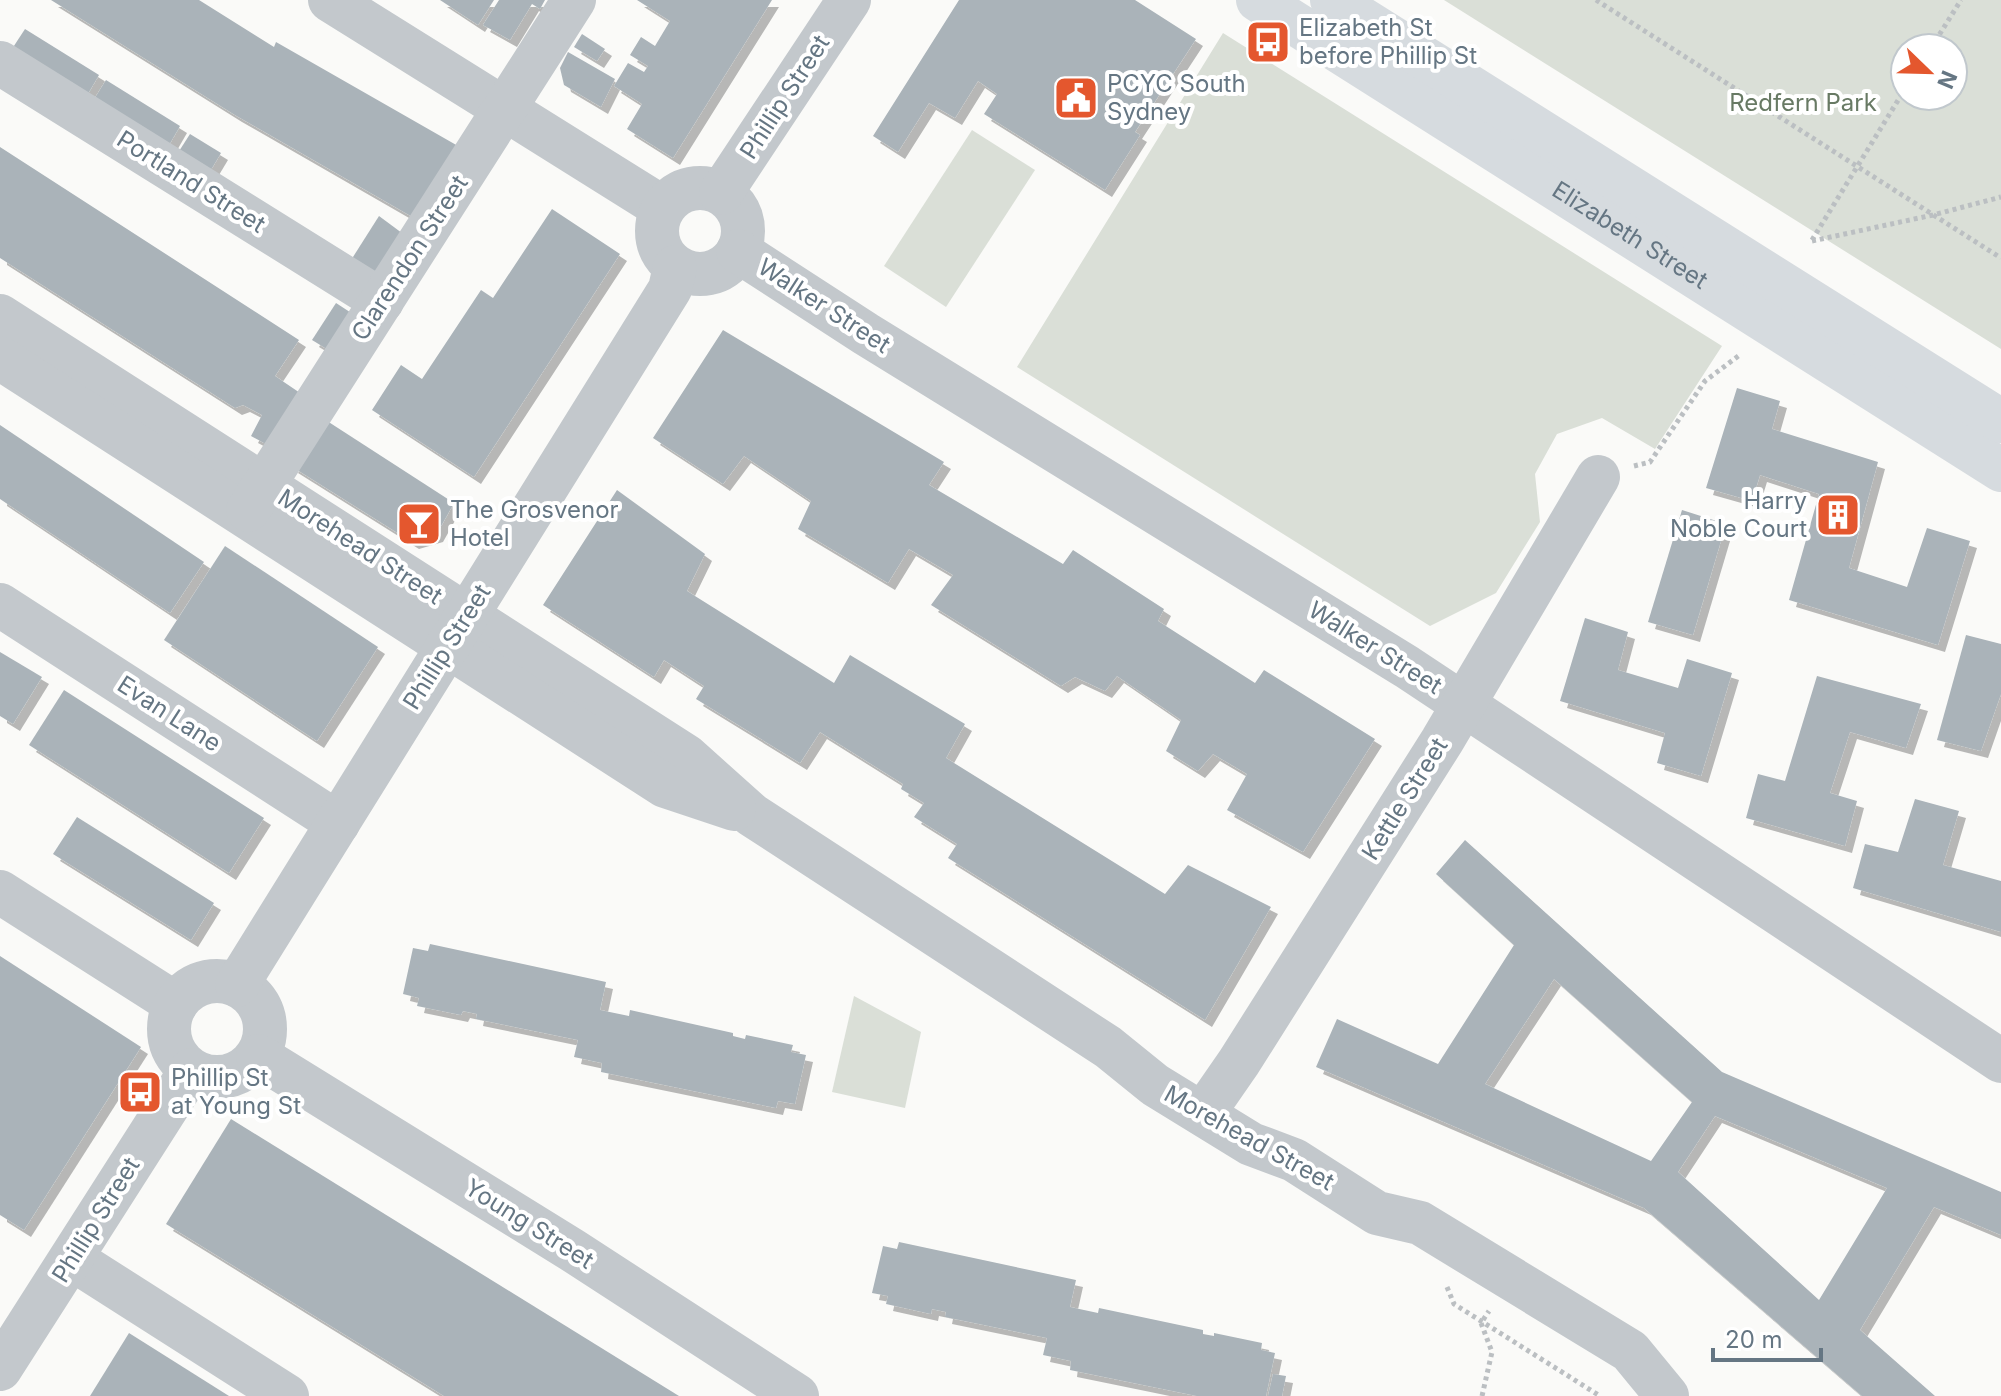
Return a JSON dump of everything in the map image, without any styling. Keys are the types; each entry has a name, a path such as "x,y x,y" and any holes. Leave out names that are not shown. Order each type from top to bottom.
{"main road":[{"name":"Elizabeth Street","path":"1258,0 2001,470"},
{"name":"Elizabeth Street","path":"1332,0 2001,421"}],"street":[{"path":"330,0 663,208"},
{"name":"Clarendon Street","path":"254,500 574,0"},
{"name":"Phillip Street","path":"721,193 849,0"},
{"name":"Portland Street","path":"0,63 382,301"},
{"path":"696,187 721,193 732,202 743,225 738,251 730,263 717,271 703,274 689,273 675,267 666,258 656,233 663,208 672,198 696,187"},
{"name":"Walker Street","path":"738,251 866,334 1407,667 2001,1061"},
{"name":"Phillip Street","path":"237,985 670,289 675,267"},
{"name":"Morehead Street","path":"0,316 254,500 457,630 686,756 752,815 1108,1047 1155,1085 1251,1144 1294,1160 1377,1213 1420,1223 1630,1351 1662,1391"},
{"name":"Morehead Street","path":"0,358 254,500"},
{"name":"Kettle Street","path":"1203,1114 1463,705 1598,477"},
{"name":"Evan Lane","path":"0,605 338,823"},
{"path":"0,892 176,1004"},
{"path":"210,981 237,985 251,994 261,1008 266,1024 265,1040 258,1056 235,1075 220,1078 191,1070 179,1060 169,1033 176,1004 196,985 210,981"},
{"name":"Young Street","path":"258,1056 572,1250 797,1396"},
{"name":"Phillip Street","path":"0,1369 191,1070"},
{"path":"72,1259 287,1396"}],"path":[{"path":"1596,0 2001,258"},
{"path":"1941,32 1961,0"},
{"path":"1891,112 1812,241 2001,197"},
{"path":"1598,477 1650,462 1705,381 1741,354"},
{"path":"1443,1277 1454,1304 1600,1396"},
{"path":"1481,1323 1510,1278"},
{"path":"1481,1323 1492,1352 1482,1396"}],"green space":[{"name":"Redfern Park","path":"1444,0 2001,0 2001,349"},
{"path":"1223,33 1722,346 1655,449 1602,418 1557,434 1535,474 1540,522 1496,593 1430,626 1017,367"},
{"path":"972,130 1035,170 946,307 884,266"},
{"path":"854,996 921,1032 905,1108 832,1092"}],"building":[{"path":"51,0 199,0 274,47 276,42 458,146 416,219 235,115"},
{"path":"440,0 494,0 478,25"},
{"path":"499,0 545,0 540,9 532,4 510,40 483,25"},
{"path":"637,0 772,0 673,158 627,129 642,104 614,86 628,63 644,72 648,66 630,55 641,37 655,46 670,21"},
{"name":"PCYC South Sydney","path":"959,0 1135,0 1196,39 1135,132 1140,135 1105,190 984,114 997,94 978,81 955,118 929,103 898,152 873,136"},
{"path":"25,29 99,75 83,102 8,55"},
{"path":"582,34 605,49 597,61 574,47"},
{"path":"568,52 615,79 601,107 564,85 560,68"},
{"path":"106,80 180,126 165,152 90,106"},
{"path":"190,134 221,153 206,178 174,159"},
{"path":"0,147 299,340 275,376 306,397 279,441 264,443 251,436 262,415 243,405 235,408 0,258"},
{"path":"552,209 620,254 474,477 372,410 401,365 422,379 481,290 493,298"},
{"path":"379,216 406,236 374,286 346,268"},
{"path":"336,303 359,318 335,354 312,340"},
{"path":"723,330 944,462 929,485 1063,564 1073,550 1164,609 1158,621 1255,683 1264,670 1375,739 1303,852 1227,810 1247,774 1213,754 1198,771 1166,751 1181,720 1117,676 1105,691 1075,677 1061,686 931,605 953,575 909,549 888,583 798,529 811,501 744,456 723,484 653,438"},
{"name":"Harry Noble Court","path":"1737,388 1780,401 1772,429 1878,462 1849,568 1907,587 1927,528 1970,541 1938,645 1789,600 1819,494 1760,475 1752,501 1706,488"},
{"path":"324,419 454,503 436,535 412,542 291,466"},
{"path":"0,425 204,562 170,613 0,499"},
{"path":"617,490 705,554 687,591 834,683 850,655 965,724 946,758 1165,894 1188,865 1271,907 1205,1020 948,858 957,844 914,817 924,803 901,789 903,784 820,732 800,763 696,699 704,686 664,660 654,677 543,605"},
{"path":"1682,510 1726,524 1693,635 1648,622"},
{"path":"225,546 378,647 317,741 164,640"},
{"path":"1585,618 1628,632 1618,670 1678,688 1687,659 1732,673 1701,776 1657,763 1665,733 1560,701"},
{"path":"1966,635 2001,644 2001,694 1981,751 1937,740"},
{"path":"0,652 42,677 13,724 0,716"},
{"path":"1817,676 1921,704 1906,748 1850,732 1830,793 1857,801 1845,846 1746,818 1758,774 1785,781"},
{"path":"64,690 264,818 229,873 29,745"},
{"path":"1915,799 1959,811 1943,865 2001,881 2001,932 1853,888 1865,844 1898,852"},
{"path":"77,817 214,903 191,940 53,854"},
{"path":"1465,840 1722,1072 2001,1192 2001,1235 1934,1207 1860,1330 1935,1396 1862,1396 1644,1208 1316,1067 1337,1019 1438,1064 1514,945 1436,874","holes":["1554,979 1692,1102 1651,1161 1485,1084","1715,1116 1887,1188 1819,1300 1678,1172"]},
{"path":"430,944 606,982 600,1010 629,1016 630,1010 733,1033 733,1036 745,1039 746,1035 793,1045 791,1052 806,1055 795,1104 778,1101 776,1108 601,1072 602,1063 574,1057 578,1040 476,1019 477,1014 463,1011 461,1015 417,1006 419,998 403,994 413,948 428,951"},
{"path":"0,956 141,1047 24,1230 0,1215"},
{"path":"231,1119 679,1396 444,1396 166,1224"},
{"path":"899,1242 1076,1280 1070,1307 1098,1313 1099,1308 1203,1330 1203,1334 1214,1336 1214,1333 1262,1343 1261,1350 1275,1353 1266,1396 1197,1396 1070,1370 1071,1361 1043,1355 1047,1338 945,1317 946,1312 932,1309 931,1314 886,1304 888,1296 872,1293 883,1246 897,1249"},
{"path":"129,1333 229,1396 90,1396"},
{"path":"1273,1374 1286,1376 1282,1396 1268,1396"}],"place":[{"name":"Elizabeth St before Phillip St","path":"1268,42"},
{"name":"PCYC South Sydney","path":"1076,98"},
{"name":"Harry Noble Court","path":"1838,515"},
{"name":"The Grosvenor Hotel","path":"419,524"},
{"name":"Phillip St at Young St","path":"140,1092"}]}
